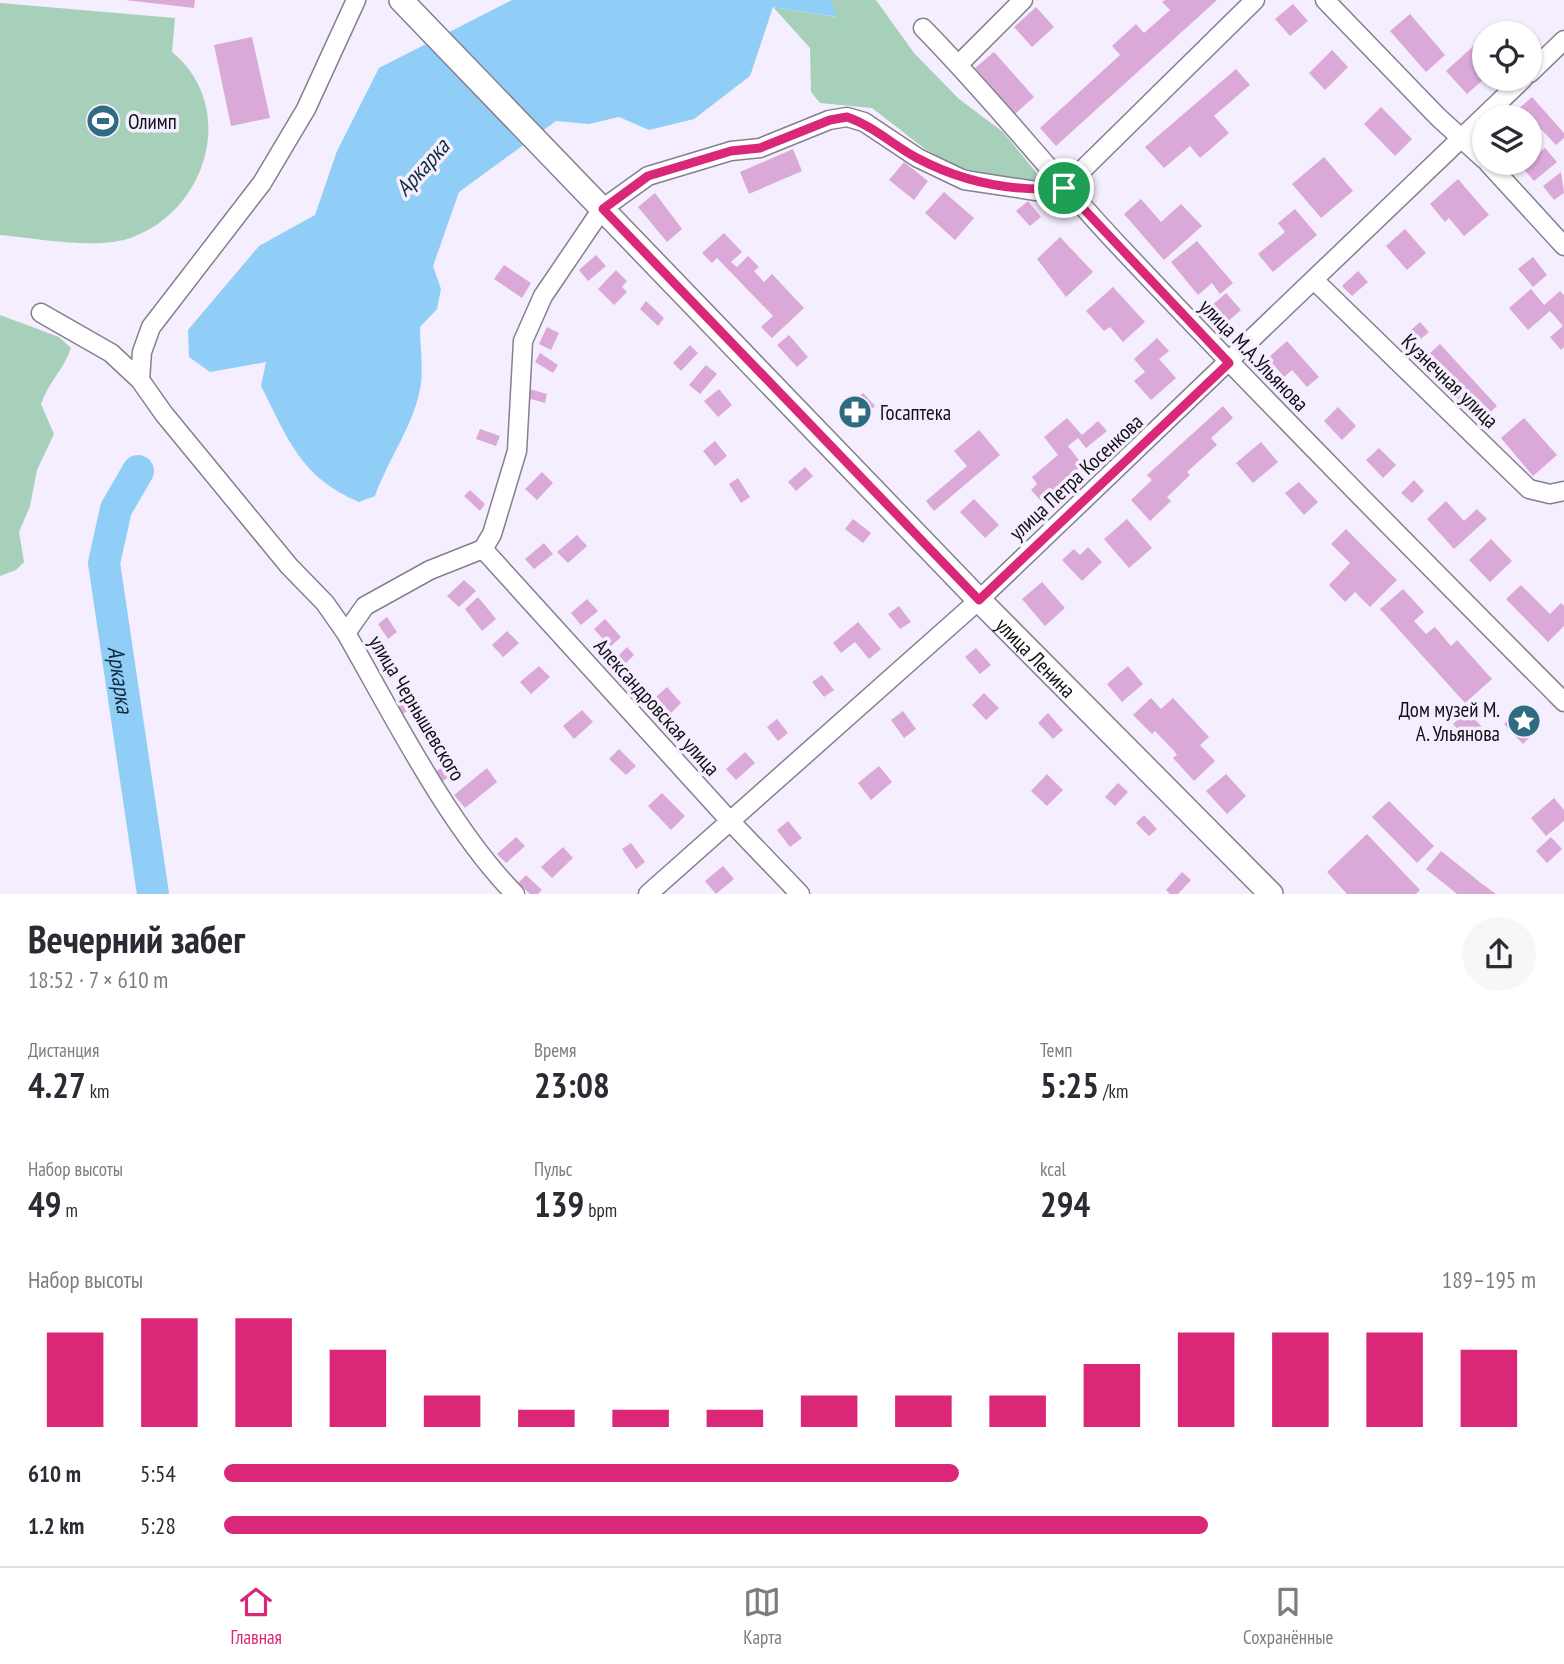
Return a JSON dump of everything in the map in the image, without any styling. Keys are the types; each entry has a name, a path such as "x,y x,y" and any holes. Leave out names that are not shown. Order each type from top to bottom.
{"main road":[{"name":"улица Ленина","path":"409,8 979,600 1271,894"}],"street":[{"path":"140,380 142,352 152,327 262,183 306,109 356,0"},
{"path":"959,65 1023,0"},
{"path":"483,549 492,534 517,451 523,341 543,296 603,209 648,176 731,151 760,148 830,120 847,117 864,122 918,158 964,180 1036,191 1064,188 1255,0"},
{"path":"1325,0 1472,148"},
{"name":"улица М.А.Ульянова","path":"923,28 959,65 1064,188 1229,363 1564,702"},
{"path":"1542,64 1560,50"},
{"name":"улица Петра Косенкова","path":"648,894 979,600 1510,91"},
{"path":"1499,175 1564,246"},
{"name":"Кузнечная улица","path":"1314,281 1529,489 1550,494 1564,491"},
{"path":"41,313 111,353 140,380 164,414 289,566 325,603 346,632"},
{"name":"улица Чернышевского","path":"483,549 430,570 365,606 346,632 405,736 453,813 495,874 515,894"},
{"name":"Александровская улица","path":"483,549 730,821 800,894"}],"green space":[{"path":"831,0 876,0 914,53 959,99 1003,132 1040,177 1036,184 964,170 925,149 872,108 820,103 811,92 810,48 773,7 836,17"},
{"name":"Олимп","path":"0,3 175,18 172,52 192,74 204,100 208,127 205,154 196,180 180,204 159,223 133,237 102,243 0,235"},
{"path":"0,315 59,337 71,348 41,404 54,434 37,470 30,506 19,532 24,562 16,570 0,576"}],"water":[{"path":"512,0 831,0 837,17 773,7 750,76 694,119 649,130 619,117 589,124 556,121 459,192 433,266 441,289 437,309 420,327 422,376 414,412 375,496 359,502 323,481 309,468 288,439 261,386 266,362 210,372 189,357 188,330 259,246 315,215 337,151 379,68"}],"building":[{"path":"125,0 195,0 194,8"},
{"path":"1217,0 1056,146 1040,128 1120,55 1112,46 1136,24 1144,33 1170,10 1162,2"},
{"path":"1293,4 1308,21 1290,36 1275,19"},
{"path":"1036,7 1054,27 1032,47 1014,27"},
{"path":"1410,14 1445,55 1426,72 1390,31"},
{"path":"252,37 270,118 231,126 214,45"},
{"path":"1472,47 1472,90 1467,94 1446,71"},
{"path":"1332,50 1348,67 1325,90 1309,73"},
{"path":"994,52 1034,97 1015,114 975,68"},
{"path":"1236,69 1250,85 1214,116 1229,133 1200,158 1190,146 1164,168 1145,147"},
{"path":"1532,97 1539,105 1523,105"},
{"path":"1381,107 1412,139 1395,156 1364,124"},
{"path":"1542,108 1564,133 1564,138 1556,145 1542,130"},
{"path":"1545,148 1557,162 1542,174 1542,150"},
{"path":"793,149 802,171 749,194 740,172"},
{"path":"1324,157 1353,191 1321,218 1292,184"},
{"path":"904,162 928,181 914,200 889,180"},
{"path":"1561,172 1564,193 1554,200 1543,186"},
{"path":"1529,175 1541,175 1534,181"},
{"path":"1458,179 1489,215 1464,236 1449,218 1445,222 1430,204"},
{"path":"944,192 974,218 955,240 925,213"},
{"path":"655,193 682,229 667,242 638,207"},
{"path":"1141,199 1161,222 1181,204 1202,226 1164,260 1124,214"},
{"path":"1028,201 1041,217 1030,226 1016,211"},
{"path":"1295,209 1317,235 1273,272 1258,254 1285,232 1278,223"},
{"path":"1405,229 1426,253 1407,270 1386,246"},
{"path":"724,233 742,252 731,262 737,267 748,256 759,267 754,271 764,282 772,274 804,308 772,338 761,327 773,316 717,258 712,263 702,253"},
{"path":"1060,237 1093,272 1066,297 1037,259"},
{"path":"1197,241 1233,283 1220,294 1212,283 1198,295 1171,262"},
{"path":"596,255 606,266 588,281 579,270"},
{"path":"1533,257 1547,275 1533,287 1518,269"},
{"path":"504,265 531,283 522,298 494,279"},
{"path":"616,270 627,281 622,287 627,292 614,305 598,289"},
{"path":"1358,271 1368,282 1352,296 1342,286"},
{"path":"1113,287 1145,322 1123,342 1110,327 1104,331 1086,311"},
{"path":"1531,289 1544,305 1560,291 1564,295 1564,347 1561,350 1550,337 1563,326 1550,311 1528,330 1509,308"},
{"path":"1226,293 1241,310 1225,324 1210,307"},
{"path":"646,301 664,318 658,326 640,309"},
{"path":"1420,322 1429,332 1410,348 1402,338"},
{"path":"547,327 559,333 551,350 539,344"},
{"path":"789,335 808,357 797,367 777,345"},
{"path":"1157,338 1169,351 1159,359 1176,378 1151,400 1134,381 1145,372 1134,359"},
{"path":"1287,341 1319,377 1307,387 1292,370 1284,377 1268,358"},
{"path":"1440,344 1497,406 1479,422 1422,360"},
{"path":"690,345 698,353 681,371 673,363"},
{"path":"540,353 558,365 553,373 535,362"},
{"path":"706,365 717,374 700,394 689,385"},
{"path":"526,388 547,394 545,403 524,397"},
{"path":"719,389 732,405 718,417 704,401"},
{"path":"863,393 875,406 855,425 843,412"},
{"path":"1223,406 1233,418 1211,438 1217,445 1187,472 1190,475 1167,497 1171,501 1150,521 1131,500 1152,480 1147,475"},
{"path":"1338,407 1356,426 1342,440 1324,421"},
{"path":"1067,418 1082,435 1098,421 1107,431 1086,448 1078,438 1068,446 1083,465 1041,501 1031,490 1037,484 1032,477 1058,455 1044,437"},
{"path":"1524,418 1557,455 1533,476 1501,438"},
{"path":"480,429 500,436 496,446 476,439"},
{"path":"979,430 1000,455 934,511 926,501 967,466 954,451"},
{"path":"715,441 727,456 715,466 703,451"},
{"path":"1261,442 1278,462 1253,483 1236,463"},
{"path":"1379,448 1396,465 1383,478 1366,460"},
{"path":"805,467 813,476 796,491 788,482"},
{"path":"542,472 553,483 537,500 525,489"},
{"path":"738,478 750,497 741,503 729,484"},
{"path":"1414,480 1424,491 1412,503 1401,493"},
{"path":"1299,482 1318,502 1304,515 1285,493"},
{"path":"470,490 485,504 480,511 464,496"},
{"path":"974,499 999,525 985,538 960,512"},
{"path":"1446,501 1464,521 1477,509 1487,519 1454,549 1427,519"},
{"path":"853,519 871,533 863,543 845,529"},
{"path":"1127,519 1152,548 1129,568 1104,539"},
{"path":"1346,529 1397,580 1370,607 1355,592 1345,602 1329,585 1350,563 1331,544"},
{"path":"577,535 587,546 568,563 557,552"},
{"path":"1491,539 1512,561 1490,582 1469,560"},
{"path":"544,543 553,554 534,569 525,559"},
{"path":"1088,547 1102,562 1082,581 1062,560 1074,549 1080,555"},
{"path":"464,580 476,591 459,607 447,596"},
{"path":"1042,582 1065,608 1045,626 1022,599"},
{"path":"1521,585 1550,614 1561,603 1564,606 1564,626 1548,642 1506,599"},
{"path":"1403,589 1424,612 1414,621 1426,634 1435,627 1451,646 1457,640 1492,679 1465,703 1380,609"},
{"path":"478,597 496,619 482,631 465,609"},
{"path":"587,599 598,611 581,625 571,613"},
{"path":"899,606 911,622 900,629 888,614"},
{"path":"387,617 397,632 388,639 378,624"},
{"path":"605,619 621,637 610,647 594,629"},
{"path":"858,622 881,649 869,659 855,642 841,653 833,643"},
{"path":"507,631 519,643 503,657 492,645"},
{"path":"627,647 634,655 622,667 615,659"},
{"path":"976,648 991,665 980,674 965,657"},
{"path":"539,666 550,677 531,694 520,682"},
{"path":"1128,666 1143,684 1122,702 1107,684"},
{"path":"822,675 834,690 824,697 812,682"},
{"path":"667,687 681,703 671,713 656,697"},
{"path":"984,693 999,708 986,720 972,705"},
{"path":"404,698 411,709 397,717 390,706"},
{"path":"1151,698 1161,709 1173,698 1209,737 1200,745 1215,761 1194,781 1173,758 1177,755 1174,751 1155,731 1152,734 1133,715"},
{"path":"1522,707 1541,726 1523,744 1504,724"},
{"path":"582,710 593,722 574,739 563,726"},
{"path":"903,711 916,729 904,738 891,720"},
{"path":"1467,711 1482,727 1468,740 1453,724"},
{"path":"1048,713 1063,730 1053,739 1038,723"},
{"path":"777,719 788,733 778,741 767,727"},
{"path":"619,749 636,766 626,775 609,759"},
{"path":"745,752 755,763 736,780 726,769"},
{"path":"450,763 456,773 439,783 433,773"},
{"path":"879,766 892,782 871,800 858,783"},
{"path":"487,768 497,782 465,808 454,795"},
{"path":"1047,774 1063,790 1047,806 1031,791"},
{"path":"1226,774 1246,796 1227,814 1206,791"},
{"path":"1118,783 1128,792 1115,806 1105,797"},
{"path":"662,793 685,816 671,830 648,806"},
{"path":"1554,798 1564,810 1564,821 1546,836 1531,818"},
{"path":"1389,801 1434,846 1417,863 1372,817"},
{"path":"1144,815 1157,829 1149,836 1136,823"},
{"path":"788,821 802,838 790,847 777,830"},
{"path":"1367,834 1420,890 1416,894 1347,894 1327,872"},
{"path":"516,837 525,846 506,863 497,854"},
{"path":"1551,837 1562,849 1547,863 1536,851"},
{"path":"631,843 645,862 636,869 622,849"},
{"path":"563,847 573,858 552,878 541,867"},
{"path":"1441,851 1496,894 1457,894 1426,869"},
{"path":"723,866 734,879 716,894 705,881"},
{"path":"1182,872 1191,880 1178,894 1170,894 1166,890"},
{"path":"526,875 542,890 538,894 530,894 518,883"}],"waterway":[{"name":"Аркарка","path":"138,471 116,509 104,563 153,894"}],"place":[{"name":"Олимп","path":"103,121"},
{"name":"Госаптека","path":"855,412"},
{"name":"Дом музей М. А. Ульянова","path":"1524,721"}],"route":[{"path":"847,117 864,122 918,158 964,180 995,187 1036,191 1064,188 1229,363 979,600 603,209 648,176 731,151 760,148 789,139 830,120 847,117"}]}
